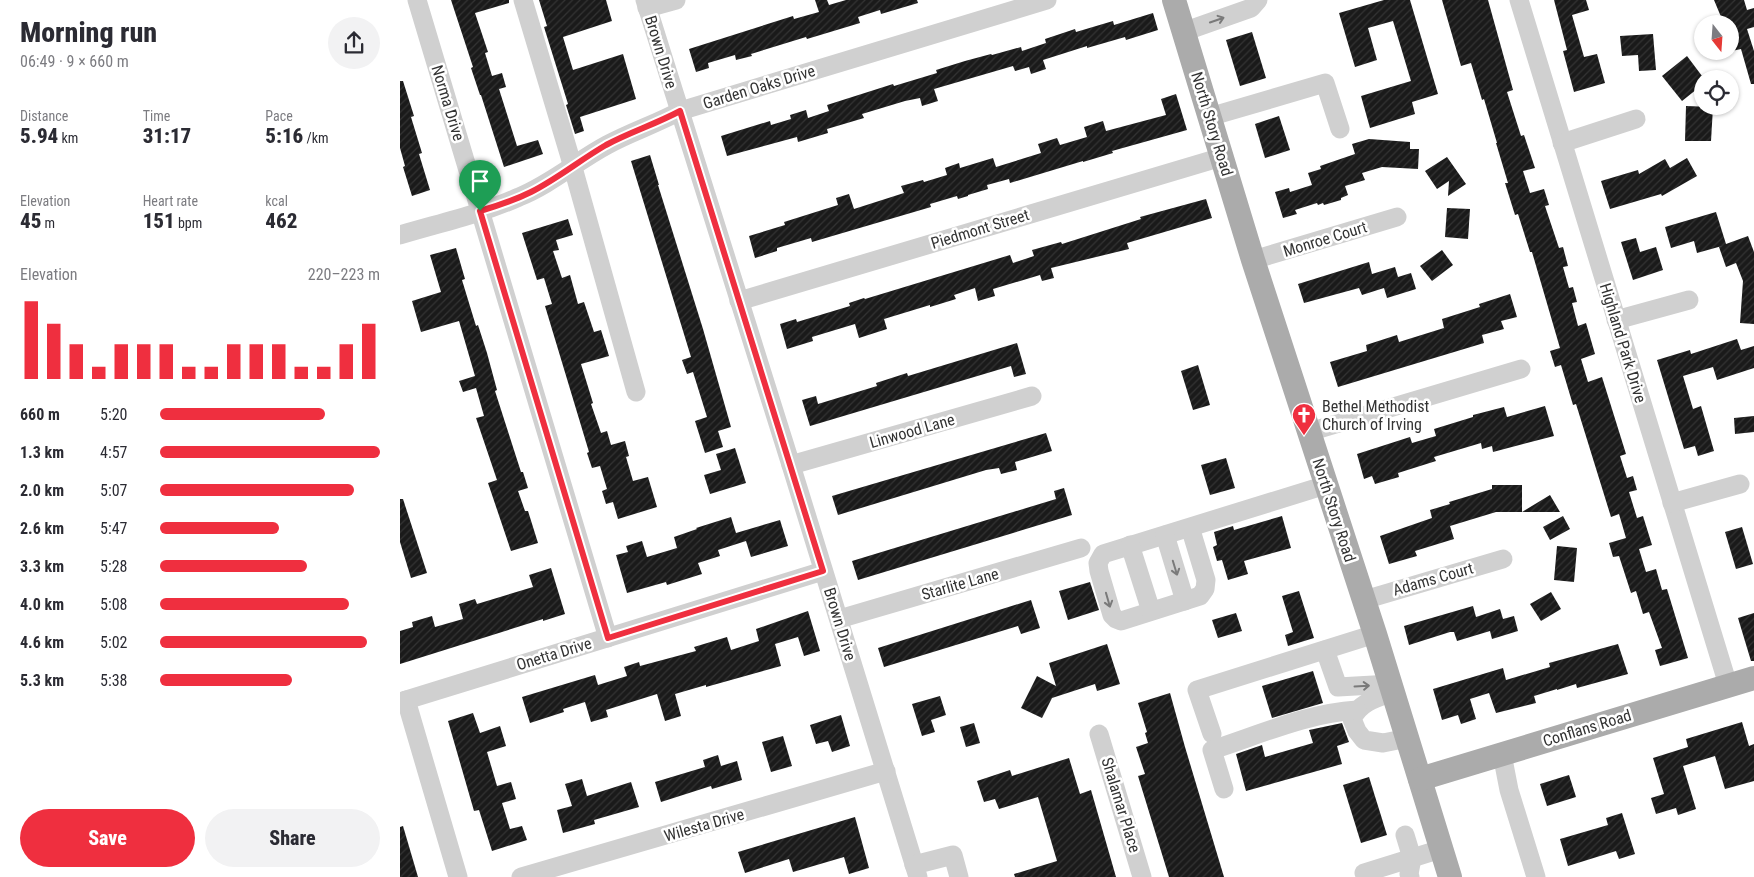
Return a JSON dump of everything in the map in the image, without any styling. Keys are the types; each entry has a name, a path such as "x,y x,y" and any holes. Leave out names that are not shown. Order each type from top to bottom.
{"main road":[{"name":"North Story Road","path":"1174,0 1254,260 1375,634 1450,877"},
{"name":"Conflans Road","path":"1420,779 1754,678"}],"street":[{"name":"Norma Drive","path":"417,0 608,638"},
{"path":"523,0 573,166 636,392"},
{"path":"646,4 676,0"},
{"name":"Garden Oaks Drive","path":"400,235 500,205 531,192 614,141 638,129 660,122 680,111 1048,0"},
{"path":"1183,32 1251,8 1258,0"},
{"name":"Highland Park Drive","path":"1519,0 1728,685"},
{"name":"Brown Drive","path":"646,4 916,871"},
{"path":"1210,117 1325,83 1340,129"},
{"path":"1562,143 1636,119"},
{"name":"Piedmont Street","path":"739,301 1222,157"},
{"name":"Monroe Court","path":"1254,260 1397,217"},
{"path":"1616,320 1690,300"},
{"path":"1309,432 1521,369"},
{"name":"Linwood Lane","path":"791,466 1032,396"},
{"path":"1672,502 1740,484"},
{"path":"1190,527 1206,580 1206,589 1200,596 1121,621 1116,619 1112,615 1098,563 1103,554 1130,546 1190,527 1326,485"},
{"path":"1165,535 1185,600"},
{"path":"1130,546 1151,611"},
{"name":"Starlite Lane","path":"839,619 1081,548"},
{"name":"Adams Court","path":"1364,600 1503,559"},
{"name":"Onetta Drive","path":"403,701 823,571"},
{"path":"1212,734 1197,690 1375,634"},
{"path":"1325,650 1338,687 1392,688"},
{"path":"1392,688 1357,710 1352,719 1357,732 1364,740 1383,743 1408,738"},
{"path":"403,701 458,877"},
{"path":"1224,789 1212,750 1303,720 1340,711 1357,710"},
{"name":"Shalamar Place","path":"1099,734 1142,877"},
{"path":"1502,754 1509,790 1536,877"},
{"name":"Wilesta Drive","path":"521,877 886,771"},
{"path":"1405,835 1412,858 1410,877"},
{"path":"1366,877 1364,873 1389,872 1412,858 1441,849"},
{"path":"916,871 953,855 959,877"}],"building":[{"path":"451,0 509,0 509,3 475,13 488,52 485,53 492,76 502,73 506,87 499,89 517,146 538,140 543,154 504,167 471,68 473,67"},
{"path":"539,0 606,0 612,21 563,37 573,70 623,54 636,99 580,117 584,131 575,134 566,105 568,104 544,27 547,26"},
{"path":"815,0 827,0 829,5 846,0 917,0 918,3 881,14 880,10 858,17 860,23 807,39 806,37 751,54 752,56 736,60 735,55 708,63 709,68 696,72 689,49 793,16 794,19 819,12"},
{"path":"1384,0 1410,0 1438,94 1412,102 1415,114 1370,128 1361,96 1411,81 1393,21 1368,28 1377,60 1355,67 1339,13"},
{"path":"1442,0 1488,0 1513,90 1507,92 1521,136 1524,135 1535,168 1523,171 1530,193 1544,189 1549,205 1545,206 1559,248 1563,247 1568,266 1563,267 1569,288 1573,287 1577,302 1572,303 1578,326 1586,323 1595,354 1581,359 1588,382 1602,377 1626,454 1620,456 1627,478 1633,476 1637,490 1629,492 1637,518 1643,516 1652,545 1639,549 1646,572 1656,569 1662,590 1667,589 1688,658 1660,666 1655,650 1662,648 1649,612 1643,614 1636,591 1631,593 1619,556 1613,557 1609,543 1626,538 1619,514 1611,517 1576,404 1573,405 1561,365 1555,367 1550,351 1560,348 1532,252 1530,252 1518,214 1515,215 1484,99 1482,100 1471,63 1461,66"},
{"path":"1554,0 1586,0 1589,10 1572,15 1584,57 1597,54 1605,83 1574,92 1563,51 1567,50"},
{"path":"1714,0 1744,0 1747,10 1754,8 1754,27 1747,29 1754,51 1754,84 1751,84 1741,49 1739,49 1739,15 1720,15"},
{"path":"1153,13 1158,30 1126,40 1125,37 1087,48 1087,46 1043,60 1046,69 1031,74 1029,67 1015,71 1013,66 934,89 938,101 922,106 920,98 905,101 862,114 864,118 827,129 828,133 798,142 797,137 727,156 721,136 770,121 771,125 791,119 790,115 806,110 808,118 829,111 827,105 893,84 894,86 937,73 936,70 965,61 1021,47 1022,51 1046,43 1045,39 1075,29 1076,32 1113,21 1114,25"},
{"path":"1252,32 1266,78 1240,86 1226,40"},
{"path":"1653,34 1656,70 1639,71 1638,55 1622,56 1620,36"},
{"path":"1687,56 1698,70 1694,70 1694,91 1682,101 1662,76"},
{"path":"400,81 403,81 414,116 411,117 422,153 419,154 430,190 412,196 403,167 405,166 400,148"},
{"path":"1176,94 1187,130 1010,183 1009,179 987,185 988,189 968,196 958,199 957,196 930,204 931,207 812,242 811,238 777,248 777,251 755,258 749,236 785,225 784,222 838,205 836,198 849,194 854,209 904,193 901,186 947,175 945,168 959,163 960,168 993,158 996,167 1041,153 1038,144 1057,138 1060,145 1087,137 1084,127 1103,121 1106,131 1166,115 1161,99"},
{"path":"1686,106 1694,106 1694,115 1713,115 1711,141 1685,141"},
{"path":"1279,116 1290,150 1265,158 1255,124"},
{"path":"1369,139 1410,142 1410,149 1419,149 1418,169 1382,167 1362,173 1365,180 1345,186 1348,195 1341,198 1341,200 1324,205 1323,203 1318,205 1317,203 1295,210 1297,214 1283,218 1275,192 1289,188 1290,192 1312,185 1308,173 1321,169 1320,166 1355,154 1352,144"},
{"path":"650,155 731,427 718,431 723,447 705,453 695,421 707,417 693,372 687,374 682,360 691,357 631,161"},
{"path":"1447,157 1466,184 1448,196 1449,181 1437,189 1425,171"},
{"path":"1687,158 1697,176 1662,196 1661,194 1610,209 1601,181 1638,170 1639,174 1665,159 1670,168"},
{"path":"1206,199 1212,218 1127,243 1129,249 1051,268 1054,278 1042,281 1040,275 993,289 995,296 978,301 975,288 954,295 956,299 884,319 887,329 859,338 855,324 812,337 813,341 787,349 780,324 796,319 797,322 850,306 849,303 864,298 1010,255 1013,263 1034,256 1032,250 1061,242 1062,244 1141,219 1140,217"},
{"path":"1447,208 1470,209 1468,239 1445,237"},
{"path":"1716,212 1726,244 1748,236 1754,252 1754,324 1740,323 1743,281 1736,263 1726,267 1719,247 1722,246 1697,253 1694,241 1671,248 1665,227"},
{"path":"568,219 573,235 556,240 559,250 553,251 562,278 570,275 578,304 584,302 594,332 601,330 609,356 581,364 593,403 591,404 601,433 607,431 611,445 625,441 629,456 626,457 633,481 648,477 657,507 618,519 613,502 606,504 602,491 607,489 600,466 592,468 587,453 589,452 545,306 552,304 544,278 537,280 522,233"},
{"path":"1636,238 1640,252 1656,247 1663,270 1633,280 1621,242"},
{"path":"456,248 465,279 462,280 476,326 478,325 487,353 497,390 495,391 528,488 518,491 525,511 528,511 538,543 511,551 488,483 497,480 476,418 484,416 476,388 463,392 459,381 475,376 459,321 421,332 412,301 441,292 430,255"},
{"path":"1442,250 1453,265 1432,281 1420,266"},
{"path":"1369,262 1372,274 1395,267 1398,277 1411,273 1416,289 1387,298 1384,288 1362,295 1359,288 1304,303 1298,284"},
{"path":"1510,294 1517,317 1501,321 1504,329 1482,335 1484,343 1338,387 1330,362 1367,351 1366,345 1397,335 1399,342 1444,328 1442,319 1480,307 1479,304"},
{"path":"1737,339 1741,350 1754,346 1754,368 1717,380 1713,367 1683,376 1693,409 1701,406 1714,451 1698,456 1695,446 1684,449 1657,360 1690,350 1691,354"},
{"path":"1017,343 1026,374 1014,377 1011,366 810,426 802,400 816,396 818,404 877,386 876,383 907,373 908,376"},
{"path":"1198,365 1210,405 1193,410 1181,371"},
{"path":"1545,406 1554,436 1493,452 1492,446 1482,449 1481,443 1434,457 1436,461 1398,473 1399,477 1375,484 1372,476 1364,479 1357,454 1410,437 1412,443 1436,436 1434,429 1473,417 1473,415 1504,407 1507,417"},
{"path":"1754,416 1754,432 1735,434 1734,418"},
{"path":"1046,433 1052,451 1015,462 1017,470 1001,474 999,468 986,470 838,515 832,496"},
{"path":"735,448 746,483 710,494 704,475 721,470 716,454"},
{"path":"1226,458 1235,488 1210,495 1201,465"},
{"path":"1492,485 1522,485 1522,512 1496,512 1450,526 1454,539 1415,551 1417,556 1389,564 1380,536 1432,518 1430,510 1492,489"},
{"path":"1064,488 1072,515 858,580 852,561 1056,499 1054,491"},
{"path":"1550,495 1560,512 1522,512"},
{"path":"400,499 403,499 427,573 411,578 400,542"},
{"path":"1282,516 1291,548 1244,561 1248,574 1228,580 1222,560 1217,561 1213,547 1217,545 1214,532 1233,526 1234,530"},
{"path":"1563,516 1570,529 1550,540 1543,527"},
{"path":"731,517 736,533 780,520 788,546 751,557 746,541 718,550 720,556 698,563 702,574 667,585 666,582 627,593 616,555 628,552 626,546 642,541 647,557 677,548 674,537"},
{"path":"1742,527 1753,564 1736,569 1725,532"},
{"path":"1557,546 1577,548 1574,582 1554,580"},
{"path":"551,568 565,614 543,621 543,619 400,664 400,631 413,627 412,622 432,616 435,627 463,619 459,604 475,599 477,604 533,587 529,575"},
{"path":"1090,582 1099,610 1068,620 1059,591"},
{"path":"1299,591 1314,638 1288,646 1285,635 1293,632 1282,596"},
{"path":"1551,592 1561,609 1541,621 1530,604"},
{"path":"1031,600 1040,628 1021,634 1018,626 884,667 878,648"},
{"path":"1473,606 1476,617 1500,609 1503,619 1514,616 1518,631 1492,639 1490,631 1457,641 1454,632 1450,632 1409,645 1404,626"},
{"path":"808,611 820,651 804,656 798,637 775,644 781,666 675,694 681,716 665,721 657,694 606,710 608,717 591,722 585,702 563,709 564,712 530,723 522,697 595,675 598,685 627,676 624,667 639,662 640,666 696,651 694,647 727,637 731,650 759,641 756,629"},
{"path":"1236,613 1242,631 1218,638 1212,620"},
{"path":"1754,613 1754,661 1751,661 1738,618"},
{"path":"1107,644 1120,684 1097,691 1095,684 1052,698 1042,718 1021,708 1037,676 1056,686 1049,663"},
{"path":"1618,644 1628,674 1577,688 1576,684 1557,689 1534,696 1536,703 1496,713 1489,693 1470,699 1476,719 1461,724 1458,715 1442,720 1433,689 1503,668 1506,680 1550,667 1549,663"},
{"path":"1313,671 1323,703 1272,718 1262,686"},
{"path":"1170,693 1224,877 1169,877 1138,776 1145,774 1136,747 1148,743 1145,733 1147,732 1138,703"},
{"path":"940,696 946,715 931,720 935,732 922,736 912,704"},
{"path":"473,713 480,733 500,726 506,746 487,752 497,786 511,782 516,799 502,803 510,829 522,826 527,840 492,851 479,810 474,811 448,721"},
{"path":"841,715 850,746 832,752 828,741 816,744 810,725"},
{"path":"1742,722 1749,746 1754,744 1754,781 1725,789 1715,756 1683,766 1696,809 1678,815 1676,808 1656,814 1651,798 1664,794 1653,758 1688,747 1686,739"},
{"path":"974,723 980,743 966,747 960,727"},
{"path":"1342,723 1349,742 1337,746 1342,764 1246,791 1236,754 1262,745 1265,757 1313,743 1309,730"},
{"path":"783,736 792,766 771,772 762,742"},
{"path":"718,755 721,766 737,761 742,780 712,789 711,786 661,802 655,782 705,767 703,760"},
{"path":"1069,758 1080,794 1091,790 1116,877 1015,877 1014,874 1057,861 1038,797 999,809 995,799 984,802 977,781 1010,770 1012,776"},
{"path":"1569,775 1576,797 1547,806 1540,784"},
{"path":"1369,777 1387,835 1361,843 1343,785"},
{"path":"582,779 587,796 631,782 639,807 594,820 595,824 563,833 557,810 572,806 565,784"},
{"path":"1622,813 1635,854 1619,859 1616,851 1568,866 1560,839 1608,825 1606,818"},
{"path":"855,817 869,868 849,874 844,857 793,872 789,859 745,873 738,852"},
{"path":"403,826 418,877 400,877 400,827"}],"place":[{"name":"Bethel Methodist Church of Irving","path":"1304,436"}],"route":[{"path":"680,111 823,571 608,638 480,211 531,192 606,146 638,129 660,122 680,111"}]}
